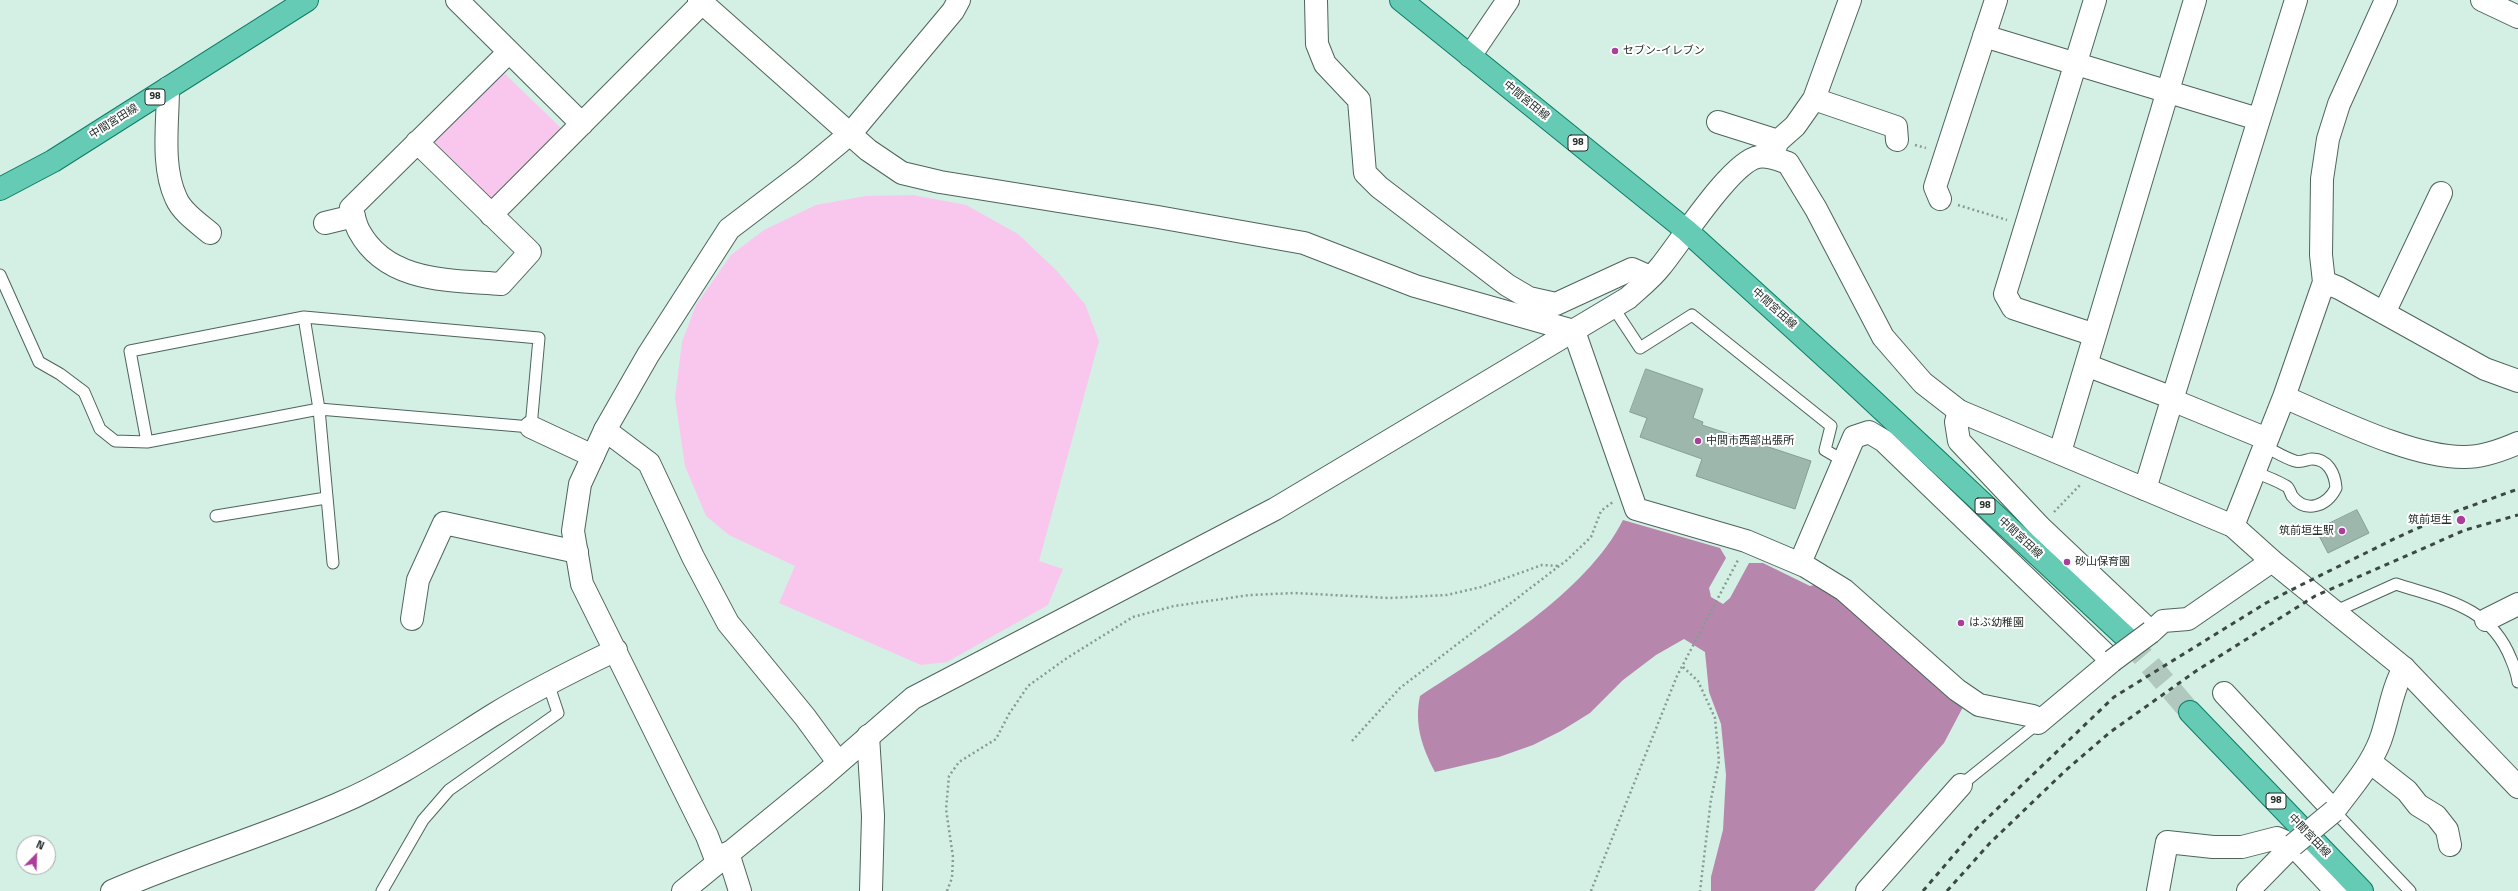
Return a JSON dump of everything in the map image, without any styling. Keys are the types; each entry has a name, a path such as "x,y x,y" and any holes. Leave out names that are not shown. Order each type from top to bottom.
{"main road":[{"name":"中間宮田線","path":"0,189 53,161 307,0"},
{"name":"中間宮田線","path":"1401,0 1687,231 1842,372 2129,640"},
{"name":"中間宮田線","path":"2190,712 2362,891"}],"street":[{"path":"457,0 582,124"},
{"path":"740,891 722,857 707,836 582,584 574,531 580,484 605,430 693,283 729,229 851,133 953,11 959,0"},
{"path":"1316,0 1317,44 1325,64 1359,100 1365,173 1379,187 1507,285 1529,298 1556,304 1632,269 1650,277"},
{"path":"1470,56 1508,0"},
{"path":"683,891 913,698 1274,509 1628,298 1661,267 1712,198 1745,164 1774,149 1795,126 1814,99 1850,0"},
{"path":"1940,200 1935,187 1996,0"},
{"path":"2095,0 2005,294 2013,308 2095,335"},
{"path":"2060,452 2196,0"},
{"path":"2145,489 2296,0"},
{"path":"2233,526 2284,397 2324,282 2321,255 2322,179 2328,139 2339,104 2386,0"},
{"path":"2482,0 2518,17"},
{"path":"492,215 701,2 851,133 868,150 902,173 940,182 1150,215 1304,243 1414,286 1574,331"},
{"path":"1984,36 2167,93 2258,119"},
{"path":"417,142 530,252 501,284 423,278 403,271 380,256 359,231 351,208 417,142 509,52"},
{"path":"168,88 168,174 176,199 192,219 210,233"},
{"path":"1814,99 1896,127 1897,140"},
{"path":"1718,122 1774,149 1788,163 1797,175 1882,337 1923,383 1959,411 2060,452 2233,526 2272,562 2404,668 2518,787"},
{"path":"2384,312 2441,193"},
{"path":"325,223 354,216"},
{"path":"2324,282 2384,312 2484,369 2518,381"},
{"path":"1574,331 1636,509 1746,541 1800,563 1844,590 1957,690 1979,705 2033,716 2038,724 2112,661 2151,632 2163,621 2188,619 2272,562"},
{"path":"2086,365 2165,394 2172,400 2266,443"},
{"path":"2284,397 2429,454 2466,457 2500,450 2518,444"},
{"path":"1959,411 1956,422 1958,440 2040,527 2151,632"},
{"path":"532,427 593,456"},
{"path":"605,430 649,463 693,557 728,623 805,717 838,762"},
{"path":"1800,563 1854,437 1869,432 1884,441 2112,661"},
{"path":"412,619 418,580 444,523 577,552"},
{"path":"2486,620 2518,604"},
{"path":"112,891 172,865 338,804 411,768 494,714 548,683 616,650"},
{"path":"2248,891 2294,845 2334,811 2370,762 2380,741 2397,680 2404,668"},
{"path":"2224,693 2334,811"},
{"path":"868,736 873,816 871,891"},
{"path":"2370,762 2407,791 2418,805 2436,816 2447,830 2450,845"},
{"path":"1867,891 1961,785"},
{"path":"2158,891 2167,842 2242,847 2277,838 2294,845 2336,891"}],"lane":[{"path":"0,275 39,362 60,374 84,392 100,429 115,441 147,442 319,409 532,427 538,338 304,317 130,351 147,442"},
{"path":"1613,307 1640,348 1692,315 1831,426 1825,450 1844,461"},
{"path":"304,317 319,409 333,563"},
{"path":"2254,472 2288,486 2292,496 2306,506 2316,506 2326,502 2336,488 2335,477 2329,467 2320,461 2312,459 2297,462 2266,443"},
{"path":"216,516 326,498"},
{"path":"2334,612 2396,584 2468,608 2486,620 2504,642 2518,682"},
{"path":"382,891 423,820 449,790 558,714 548,683"},
{"path":"1961,785 2038,724"},
{"path":"2334,811 2410,891"}],"path":[{"path":"1897,140 1946,154"},
{"path":"1940,200 2026,226"},
{"path":"2040,527 2096,468"},
{"path":"1352,741 1400,688 1559,566 1591,537 1601,511 1630,490"},
{"path":"947,891 952,878 952,857 946,809 949,776 959,762 996,739 1009,714 1028,686 1067,658 1133,617 1174,606 1250,595 1296,592 1389,598 1447,595 1481,587 1542,564 1559,566"},
{"path":"1591,891 1683,667 1734,569"},
{"path":"1683,667 1698,681 1715,718 1719,761 1711,799 1700,891"}],"shaded area":[{"path":"502,71 562,129 490,202 430,143"},
{"path":"913,195 966,205 1018,234 1056,270 1085,304 1099,341 1039,561 1063,569 1048,605 947,662 921,665 779,603 795,566 729,535 706,516 685,466 675,398 682,342 696,305 731,255 764,230 816,205 866,196"},
{"path":"1623,520 1720,548 1726,558 1709,588 1711,597 1723,604 1730,598 1749,563 1763,563 1810,586 1819,584 1840,593 1963,707 1944,743 1814,891 1711,891 1711,877 1723,830 1726,775 1721,724 1709,692 1705,652 1684,639 1656,655 1623,680 1590,713 1561,731 1533,745 1499,757 1435,772 1426,754 1420,735 1418,706 1420,696 1504,640 1533,619 1560,596 1585,572 1606,547"}],"building":[{"path":"1646,369 1703,389 1693,418 1703,422 1702,425 1811,461 1795,509 1696,476 1702,459 1640,437 1647,418 1630,412"},
{"name":"筑前垣生駅","path":"2357,510 2369,533 2328,553 2316,530"}],"tunnel":[{"path":"2129,640 2190,712"}],"railway":[{"path":"1923,891 1976,829 2114,697 2266,603 2398,537 2457,511 2518,489"},
{"path":"1947,891 1990,843 2065,771 2109,733 2196,671 2315,596 2465,530 2518,515"}],"place":[{"name":"セブン-イレブン","path":"1615,51"},
{"name":"中間市西部出張所","path":"1698,441"},
{"name":"筑前垣生","path":"2461,520"},
{"name":"筑前垣生駅","path":"2342,531"},
{"name":"砂山保育園","path":"2067,562"},
{"name":"はぶ幼稚園","path":"1961,623"}]}
